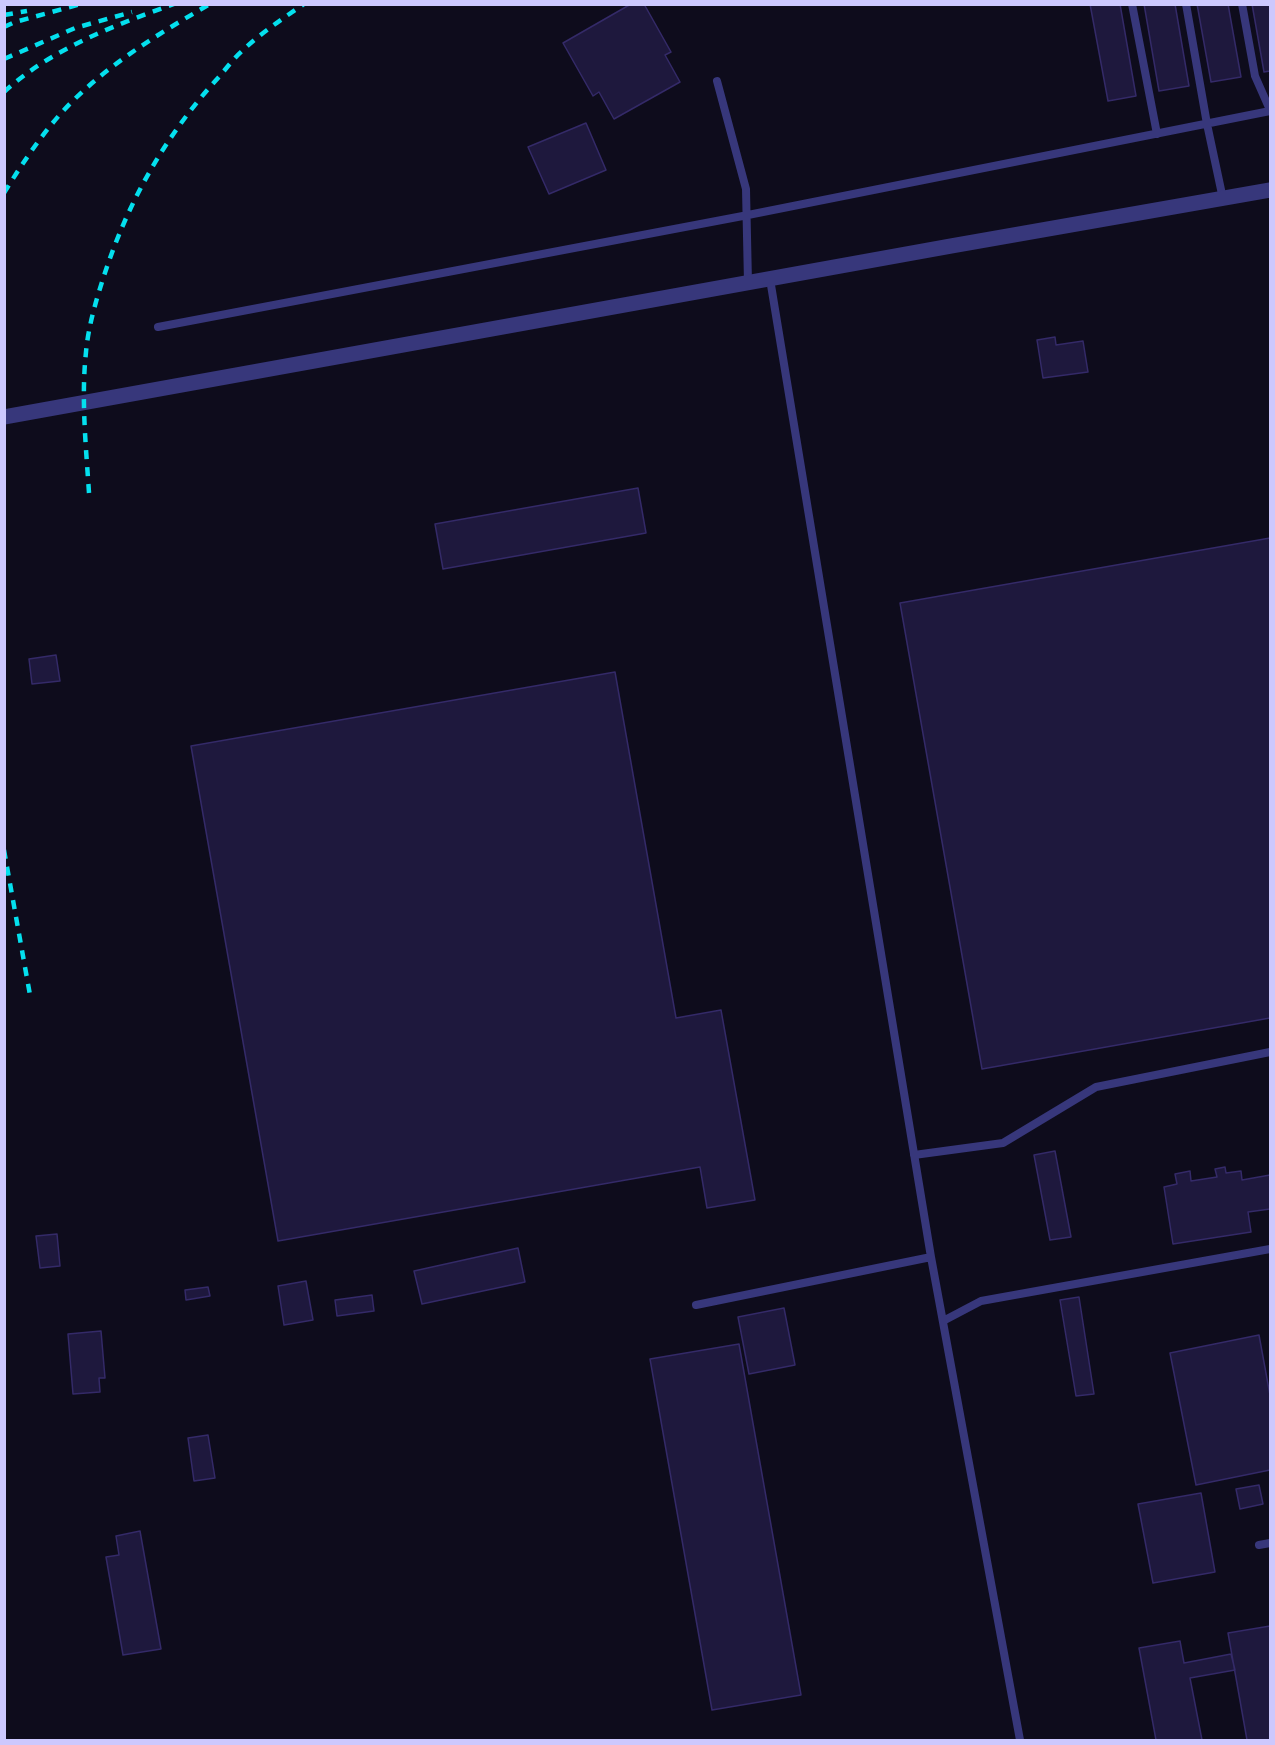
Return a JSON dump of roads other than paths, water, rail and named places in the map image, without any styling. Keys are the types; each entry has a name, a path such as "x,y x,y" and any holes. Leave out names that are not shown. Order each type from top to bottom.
{"street":[{"path":"4,417 1270,190"}],"lane":[{"path":"1132,4 1157,134"},
{"path":"1186,4 1223,199"},
{"path":"158,327 748,215 1270,111 1255,76 1242,4"},
{"path":"717,81 746,189 748,283"},
{"path":"770,279 931,1257 1020,1740"},
{"path":"914,1155 1003,1143 1096,1087 1270,1052"},
{"path":"943,1321 981,1300 1270,1249"},
{"path":"696,1305 931,1257"},
{"path":"1259,1545 1270,1543"}],"railway":[{"path":"4,27 81,4"},
{"path":"4,92 42,63 84,40 174,4"},
{"path":"4,193 40,140 80,94 133,52 210,4"},
{"path":"89,493 84,405 87,343 99,290 123,226 149,173 180,124 198,101 242,51 264,32 304,4"},
{"path":"4,15 27,11"},
{"path":"4,59 75,28 132,12"},
{"path":"4,850 30,995"}]}
